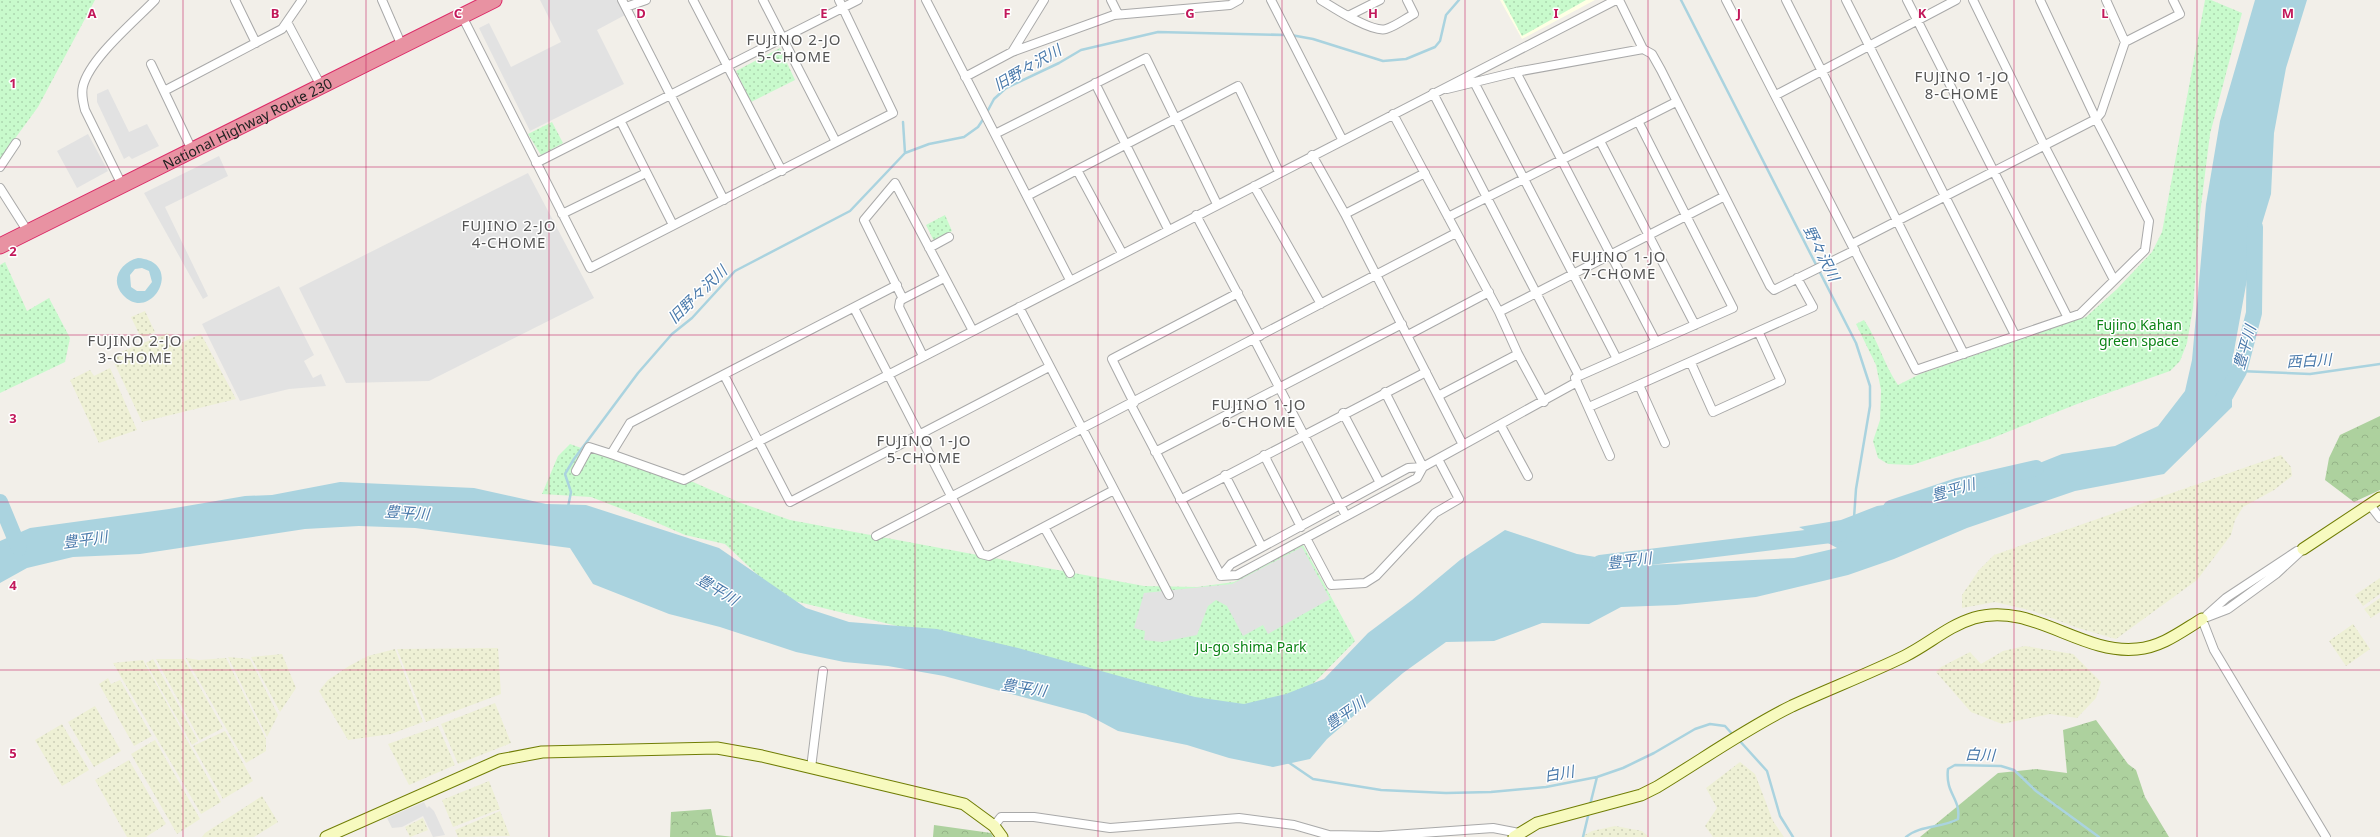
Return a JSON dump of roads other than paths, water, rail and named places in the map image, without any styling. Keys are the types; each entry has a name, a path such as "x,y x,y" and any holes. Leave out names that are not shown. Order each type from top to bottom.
{"highway":[{"name":"National Highway Route 230","path":"0,246 494,0"}],"street":[{"path":"122,185 85,110 82,98 83,86 93,65 155,0"},
{"path":"235,0 256,44"},
{"path":"164,91 282,29 302,0"},
{"path":"382,0 402,46"},
{"path":"646,0 624,4 669,96 724,200"},
{"path":"693,0 782,171"},
{"path":"763,0 836,142"},
{"path":"462,16 590,268 893,113 839,0"},
{"path":"536,163 621,122 858,0"},
{"path":"926,0 1070,280"},
{"path":"1012,52 1044,0"},
{"path":"1110,0 1118,14"},
{"path":"966,77 1012,52 1118,14 1239,0"},
{"path":"1271,0 1297,48 1342,139"},
{"path":"1321,0 1348,16 1379,29 1386,29 1414,14 1407,0"},
{"path":"1348,16 1380,0"},
{"path":"576,471 589,447 684,480 1168,229 1254,186 1342,139 1616,0"},
{"path":"1619,0 1644,49 1652,54 1723,197 1770,286 1774,290 1824,265 1896,221 1994,172 2096,118 2101,113 2125,42 2106,0"},
{"path":"1726,0 1916,370 2080,314 2145,250 2149,221 2096,118 2040,0"},
{"path":"1786,0 1964,354"},
{"path":"1846,0 2015,335"},
{"path":"1907,0 2068,318"},
{"path":"1776,95 1956,0"},
{"path":"1973,0 2044,145 2114,280"},
{"path":"2125,42 2180,14 2173,0"},
{"path":"287,22 321,86"},
{"path":"1433,93 1516,72 1644,49"},
{"path":"995,134 1146,58 1217,204"},
{"path":"151,64 192,150"},
{"path":"1516,72 1656,342"},
{"path":"1474,82 1617,359"},
{"path":"1095,83 1168,229"},
{"path":"1027,196 1238,86 1279,172"},
{"path":"1433,93 1536,293 1578,379 1610,456"},
{"path":"1448,217 1676,102"},
{"path":"1393,114 1489,292 1518,354 1544,402"},
{"path":"1221,576 1231,564 1408,468 1423,467 1501,426 1544,402 1578,379 1617,359 1733,308 1638,121"},
{"path":"621,122 673,225"},
{"path":"1600,141 1695,325"},
{"path":"0,167 16,144"},
{"path":"1312,155 1345,214 1463,445"},
{"path":"1077,170 1122,253"},
{"path":"562,214 646,172"},
{"path":"1345,214 1425,173"},
{"path":"904,299 864,220 895,183 973,331"},
{"path":"1254,186 1321,304"},
{"path":"0,188 28,232"},
{"path":"1499,312 1723,197"},
{"path":"1196,215 1238,293 1279,386 1346,516"},
{"path":"876,536 1132,404 1456,233"},
{"path":"929,248 949,237"},
{"path":"1589,407 1759,333 1813,307 1800,277"},
{"path":"923,356 899,307 900,301 944,278"},
{"path":"611,454 630,423 897,285"},
{"path":"1408,335 1489,292"},
{"path":"1221,576 1155,452 1112,359 1238,293"},
{"path":"1019,307 1049,368 1169,595"},
{"path":"854,308 981,554 989,556 1114,490"},
{"path":"1155,452 1279,386 1402,324"},
{"path":"1691,363 1713,412 1781,381 1759,333"},
{"path":"1438,396 1518,354"},
{"path":"724,375 790,502 1049,368"},
{"path":"1180,500 1344,413 1426,372"},
{"path":"1639,385 1665,443"},
{"path":"1385,392 1423,467"},
{"path":"1344,413 1380,484"},
{"path":"1501,426 1528,476"},
{"path":"1264,455 1301,527"},
{"path":"1306,538 1331,585 1365,583 1376,576 1435,513 1459,499 1438,459"},
{"path":"1221,576 1237,575 1306,538 1417,478 1423,467"},
{"path":"1225,475 1262,548"},
{"path":"994,826 1001,816 1034,817 1110,828 1239,818 1294,825 1329,835 1379,836 1493,828 1516,835 1537,823 1641,795 1792,706 1908,654 1949,628 1974,618 2000,615 2027,619 2090,643 2125,650 2139,649 2165,642 2202,619 2228,609 2276,574 2303,549 2380,498"},
{"path":"2370,505 2380,518"},
{"path":"1044,527 1070,573"},
{"path":"2202,619 2214,650 2326,837"},
{"path":"812,768 823,671"},
{"path":"326,837 500,760 542,752 717,748 762,756 964,804 994,826 1002,837"}],"water":[{"path":"2255,0 2307,0 2286,68 2274,133 2271,194 2250,263 2232,362 2232,407 2164,474 2075,491 1967,528 1894,559 1848,575 1756,597 1676,605 1621,607 1589,624 1542,623 1494,641 1446,642 1403,673 1327,739 1310,759 1273,767 1229,758 1187,745 1118,731 1086,714 944,676 888,666 844,662 796,652 720,627 669,614 593,584 570,548 415,528 359,526 305,529 140,554 73,557 27,568 0,583 0,541 30,528 169,509 245,496 272,495 340,482 474,488 546,504 586,505 719,548 806,608 849,622 937,629 1018,648 1195,697 1244,704 1286,694 1324,679 1368,633 1412,600 1460,560 1505,530 1577,554 1646,565 1794,558 1837,548 1799,527 1841,520 1877,506 1961,494 2062,454 2115,446 2158,426 2185,391 2192,360 2206,204 2220,121"},
{"path":"138,258 152,262 160,270 162,279 159,289 153,298 144,302 134,302 123,295 117,283 119,272 132,260","holes":["142,268 149,271 152,282 145,291 137,291 131,287 130,275 135,269"]}],"waterway":[{"name":"旧野々沢川","path":"1291,35 1313,39 1383,61 1406,59 1435,47 1440,41 1446,15 1459,0"},
{"name":"野々沢川","path":"1681,0 1856,343 1870,386 1870,406 1856,489 1854,518"},
{"name":"旧野々沢川","path":"986,114 994,99 1006,88 1059,63 1081,50 1158,32 1286,35"},
{"name":"旧野々沢川","path":"568,507 571,492 565,474 574,459 638,373 672,334 692,318 735,271 850,211 905,153 929,144 964,137 978,127 984,118"},
{"path":"903,122 905,153"},
{"name":"豊平川","path":"2221,403 2239,371 2254,313 2255,227"},
{"name":"西白川","path":"2239,371 2310,374 2380,364"},
{"name":"豊平川","path":"1891,508 1957,486 2036,468"},
{"path":"0,502 19,548"},
{"name":"豊平川","path":"1600,563 1839,534"},
{"name":"白川","path":"1288,762 1313,779 1381,790 1446,793 1491,792 1546,787 1597,777 1623,768 1654,753 1695,729 1710,724 1725,726 1734,736"},
{"name":"白川","path":"1738,739 1767,771 1780,816 1793,837"},
{"name":"白川","path":"1906,837 1918,830 1945,824 1958,819 1957,806 1948,777 1948,769 1955,765 2001,766 2014,770 2036,791 2099,837"},
{"path":"1590,805 1597,777"},
{"path":"1583,837 1589,812"}],"district":[{"name":"FUJINO 2-JO 5-CHOME","path":"794,48"},
{"name":"FUJINO 1-JO 8-CHOME","path":"1962,84"},
{"name":"FUJINO 2-JO 4-CHOME","path":"509,234"},
{"name":"FUJINO 1-JO 7-CHOME","path":"1619,264"},
{"name":"FUJINO 2-JO 3-CHOME","path":"135,348"},
{"name":"FUJINO 1-JO 6-CHOME","path":"1259,412"},
{"name":"FUJINO 1-JO 5-CHOME","path":"924,448"}],"park label":[{"name":"Fujino Kahan green space","path":"2139,332"},
{"name":"Ju-go shima Park","path":"1251,646"}]}
